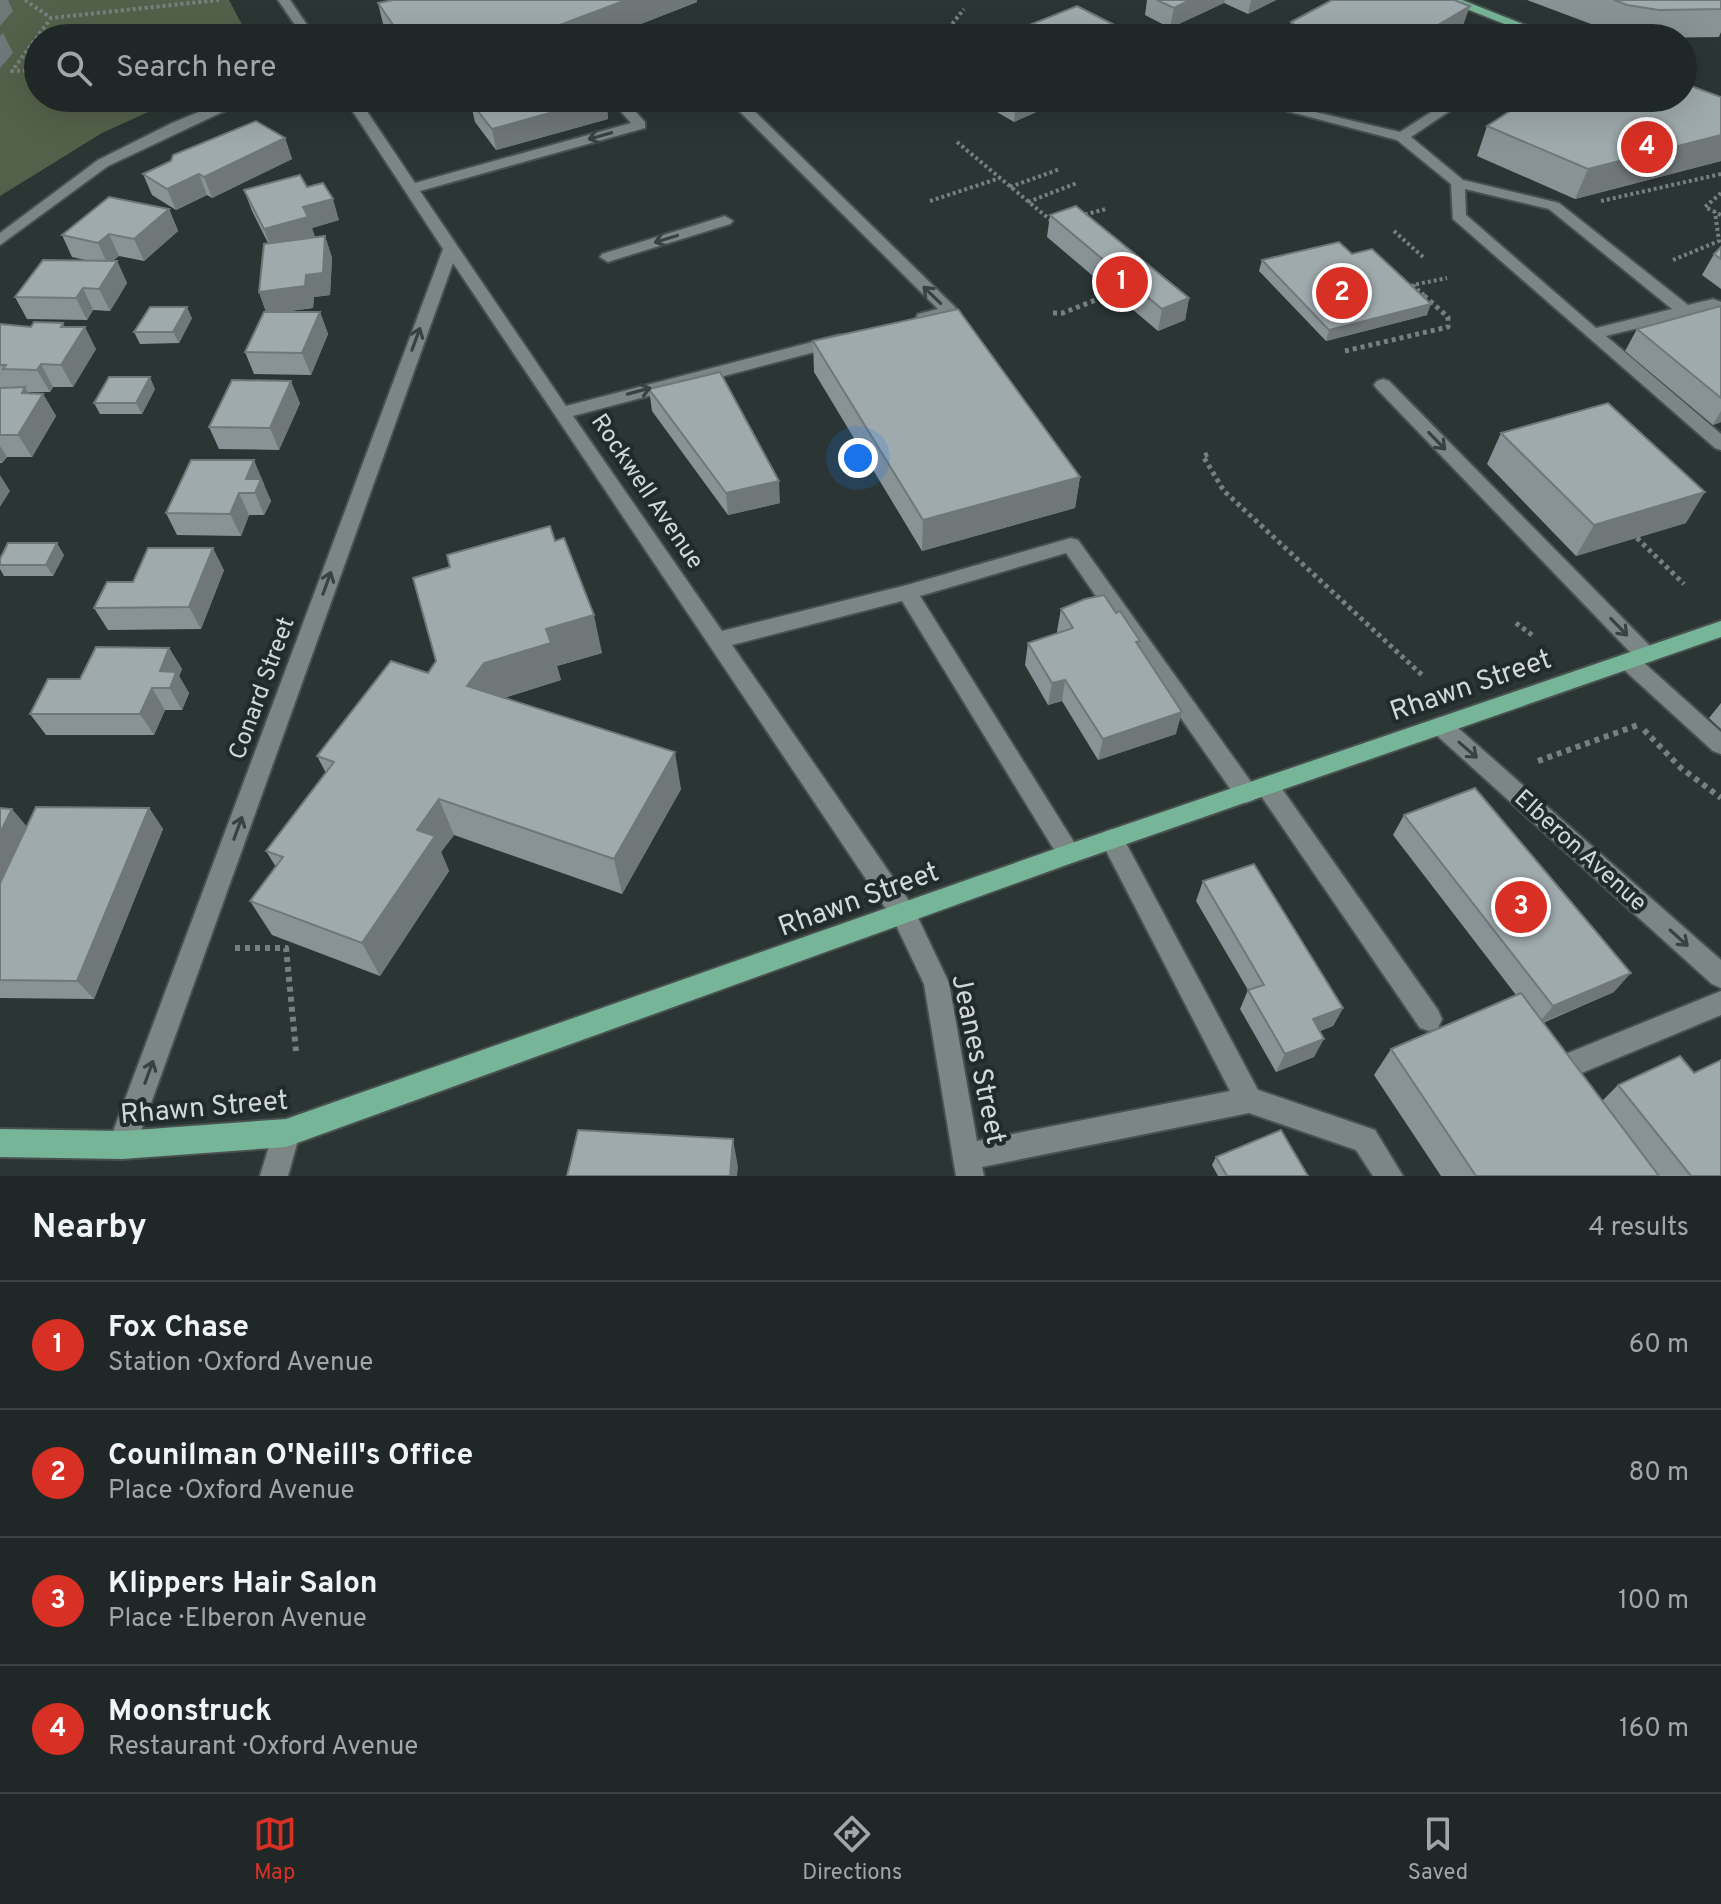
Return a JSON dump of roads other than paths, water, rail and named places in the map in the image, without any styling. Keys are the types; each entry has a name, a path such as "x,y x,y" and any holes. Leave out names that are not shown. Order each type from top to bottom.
{"main road":[{"path":"1450,0 1514,24"},
{"name":"Rhawn Street","path":"0,1143 122,1145 286,1133 1069,854 1721,629"}],"street":[{"path":"284,0 300,24"},
{"path":"0,240 103,163 211,112"},
{"name":"Rockwell Avenue","path":"360,112 450,250 564,412 716,641 903,913"},
{"path":"411,189 640,125 628,112"},
{"path":"747,112 949,311 905,323"},
{"path":"1298,112 1402,137 1458,183 1554,206 1685,311"},
{"path":"1402,137 1440,112"},
{"path":"1458,183 1458,216 1721,444"},
{"path":"608,257 725,221"},
{"name":"Conard Street","path":"122,1145 450,250"},
{"path":"1593,334 1713,304 1721,310"},
{"path":"564,412 861,334"},
{"path":"1383,385 1721,745"},
{"path":"716,641 907,592 1071,545 1429,1019"},
{"path":"907,592 1069,854"},
{"name":"Elberon Avenue","path":"1441,726 1721,976"},
{"path":"1112,839 1249,1100"},
{"name":"Jeanes Street","path":"903,913 936,983 969,1166"},
{"path":"1572,1064 1721,1003"},
{"path":"969,1166 1249,1100 1365,1140 1389,1176"},
{"path":"274,1176 286,1133"}],"place":[{"name":"Moonstruck","path":"1647,147"},
{"name":"Fox Chase","path":"1122,282"},
{"name":"Counilman O'Neill's Office","path":"1342,293"},
{"name":"Klippers Hair Salon","path":"1521,907"}]}
